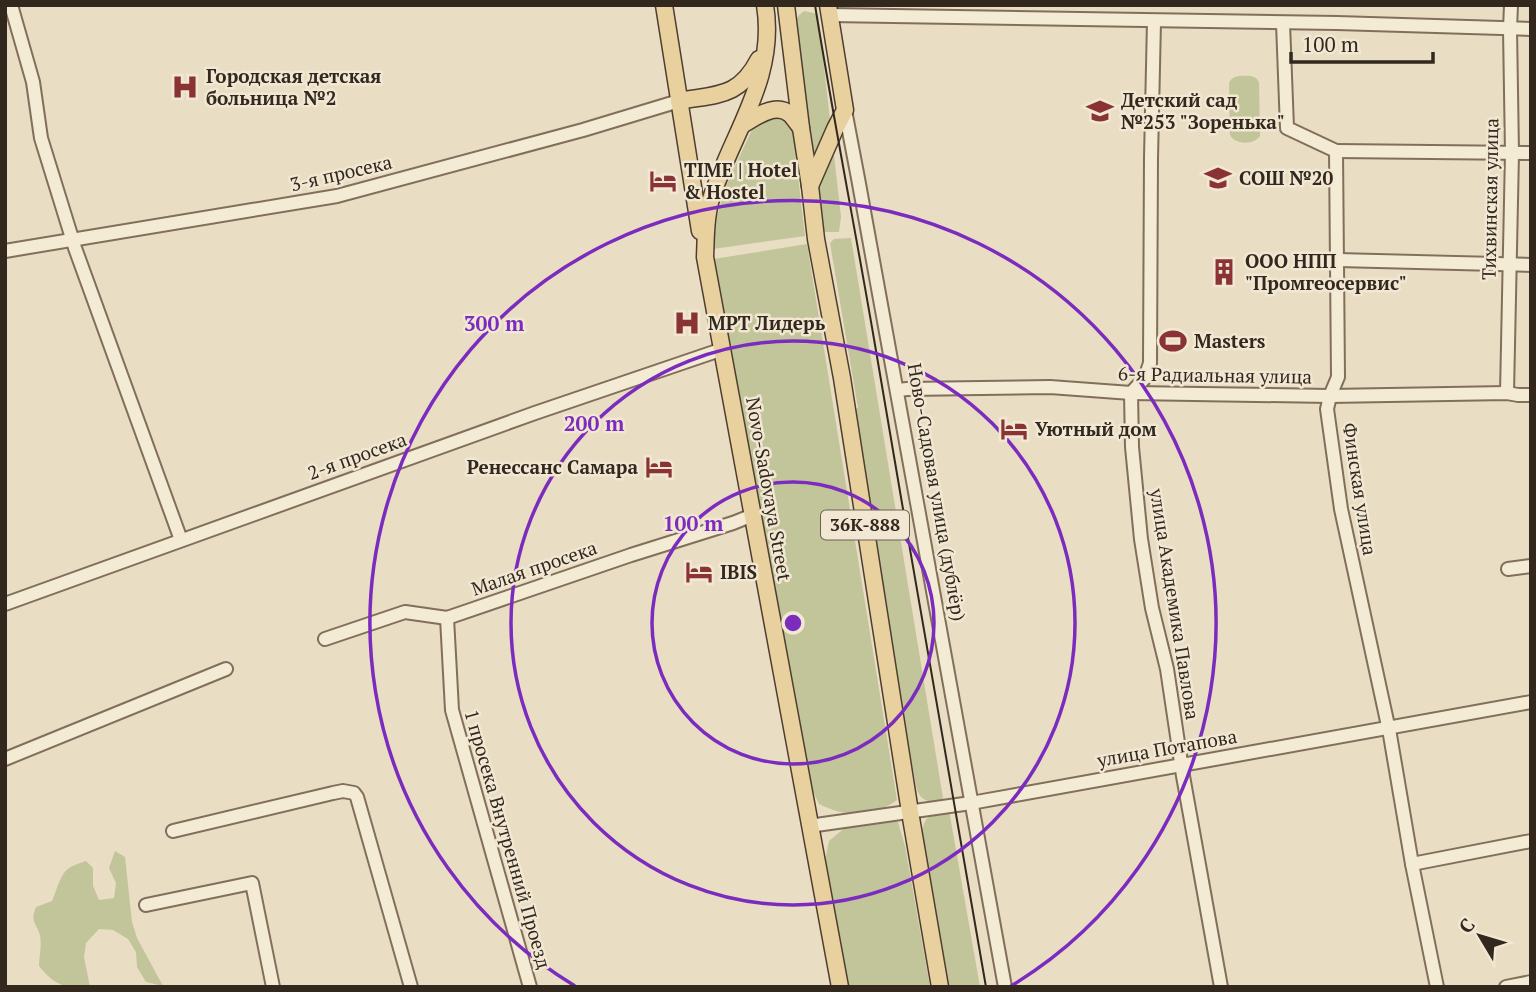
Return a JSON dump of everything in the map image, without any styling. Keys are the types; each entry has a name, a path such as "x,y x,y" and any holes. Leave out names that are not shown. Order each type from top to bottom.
{"main road":[{"path":"664,5 705,257"},
{"name":"Novo-Sadovaya Street","path":"765,5 768,37 765,62 757,90 723,164 710,201 706,220 705,257 840,987"},
{"name":"36К-888","path":"786,5 816,239 842,378 940,987"},
{"name":"Ново-Садовая улица (дублёр)","path":"829,10 845,110"},
{"path":"678,101 737,88 753,71 768,37"},
{"path":"742,125 774,109 790,114 801,128"},
{"path":"810,186 845,110"}],"street":[{"path":"12,5 33,82 41,138 74,240 181,540"},
{"name":"Тихвинская улица","path":"1507,393 1511,5"},
{"path":"829,10 1046,12 1154,21 1531,29"},
{"path":"1130,393 1145,378 1150,363 1154,21"},
{"path":"1283,23 1287,128 1336,151 1531,153"},
{"name":"3-я просека","path":"5,251 337,196 583,130 678,101"},
{"name":"Ново-Садовая улица (дублёр)","path":"845,110 1005,987"},
{"name":"Финская улица","path":"1336,151 1338,377 1329,396 1328,409 1341,509 1388,728 1437,987"},
{"path":"1338,260 1531,265"},
{"name":"2-я просека","path":"5,604 535,413 723,349"},
{"name":"6-я Радиальная улица","path":"898,390 1050,387 1130,393 1531,395"},
{"name":"улица Академика Павлова","path":"1130,393 1141,539 1152,608 1167,669 1181,765 1221,987"},
{"name":"Малая просека","path":"326,639 405,612 447,618 753,515"},
{"path":"1508,569 1531,566"},
{"name":"1 просека Внутренний Проезд","path":"447,618 452,710 530,987"},
{"path":"5,759 226,669"},
{"name":"улица Потапова","path":"809,826 971,803 1531,702"},
{"path":"173,831 333,793 354,793 411,987"},
{"path":"1412,864 1531,841"},
{"path":"146,905 252,883 273,987"},
{"path":"1506,987 1531,982"}],"green space":[{"path":"804,11 818,14 841,217 839,232 824,232 794,30 796,19"},
{"path":"1251,76 1259,82 1260,136 1253,141 1240,142 1230,135 1229,83 1236,77"},
{"path":"781,115 792,125 805,236 713,249 724,190 756,121"},
{"path":"851,238 943,798 937,801 922,798 917,791 886,625 853,410 858,408 830,243 834,239"},
{"path":"807,244 897,800 878,810 863,813 838,811 819,804 810,785 714,259"},
{"path":"949,810 980,987 948,987 922,837 924,824 929,817"},
{"path":"886,816 898,822 905,846 930,987 848,987 825,861 829,841 847,826"},
{"path":"115,851 125,857 132,922 137,938 163,986 146,982 137,967 136,952 128,939 113,930 99,929 86,943 84,957 90,987 73,987 56,982 39,966 41,939 34,919 36,907 52,901 66,871 86,861 93,868 93,886 99,900 114,898 116,883 109,868"}],"tram line":[{"path":"815,5 986,987"}],"place":[{"name":"Городская детская больница №2","path":"185,87"},
{"name":"Детский сад №253 \"Зоренька\"","path":"1100,111"},
{"name":"СОШ №20","path":"1218,178"},
{"name":"TIME | Hotel & Hostel","path":"663,181"},
{"name":"ООО НПП \"Промгеосервис\"","path":"1224,272"},
{"name":"МРТ Лидерь","path":"687,323"},
{"name":"Masters","path":"1173,341"},
{"name":"Уютный дом","path":"1014,429"},
{"name":"Ренессанс Самара","path":"659,467"},
{"name":"IBIS","path":"699,572"}]}
